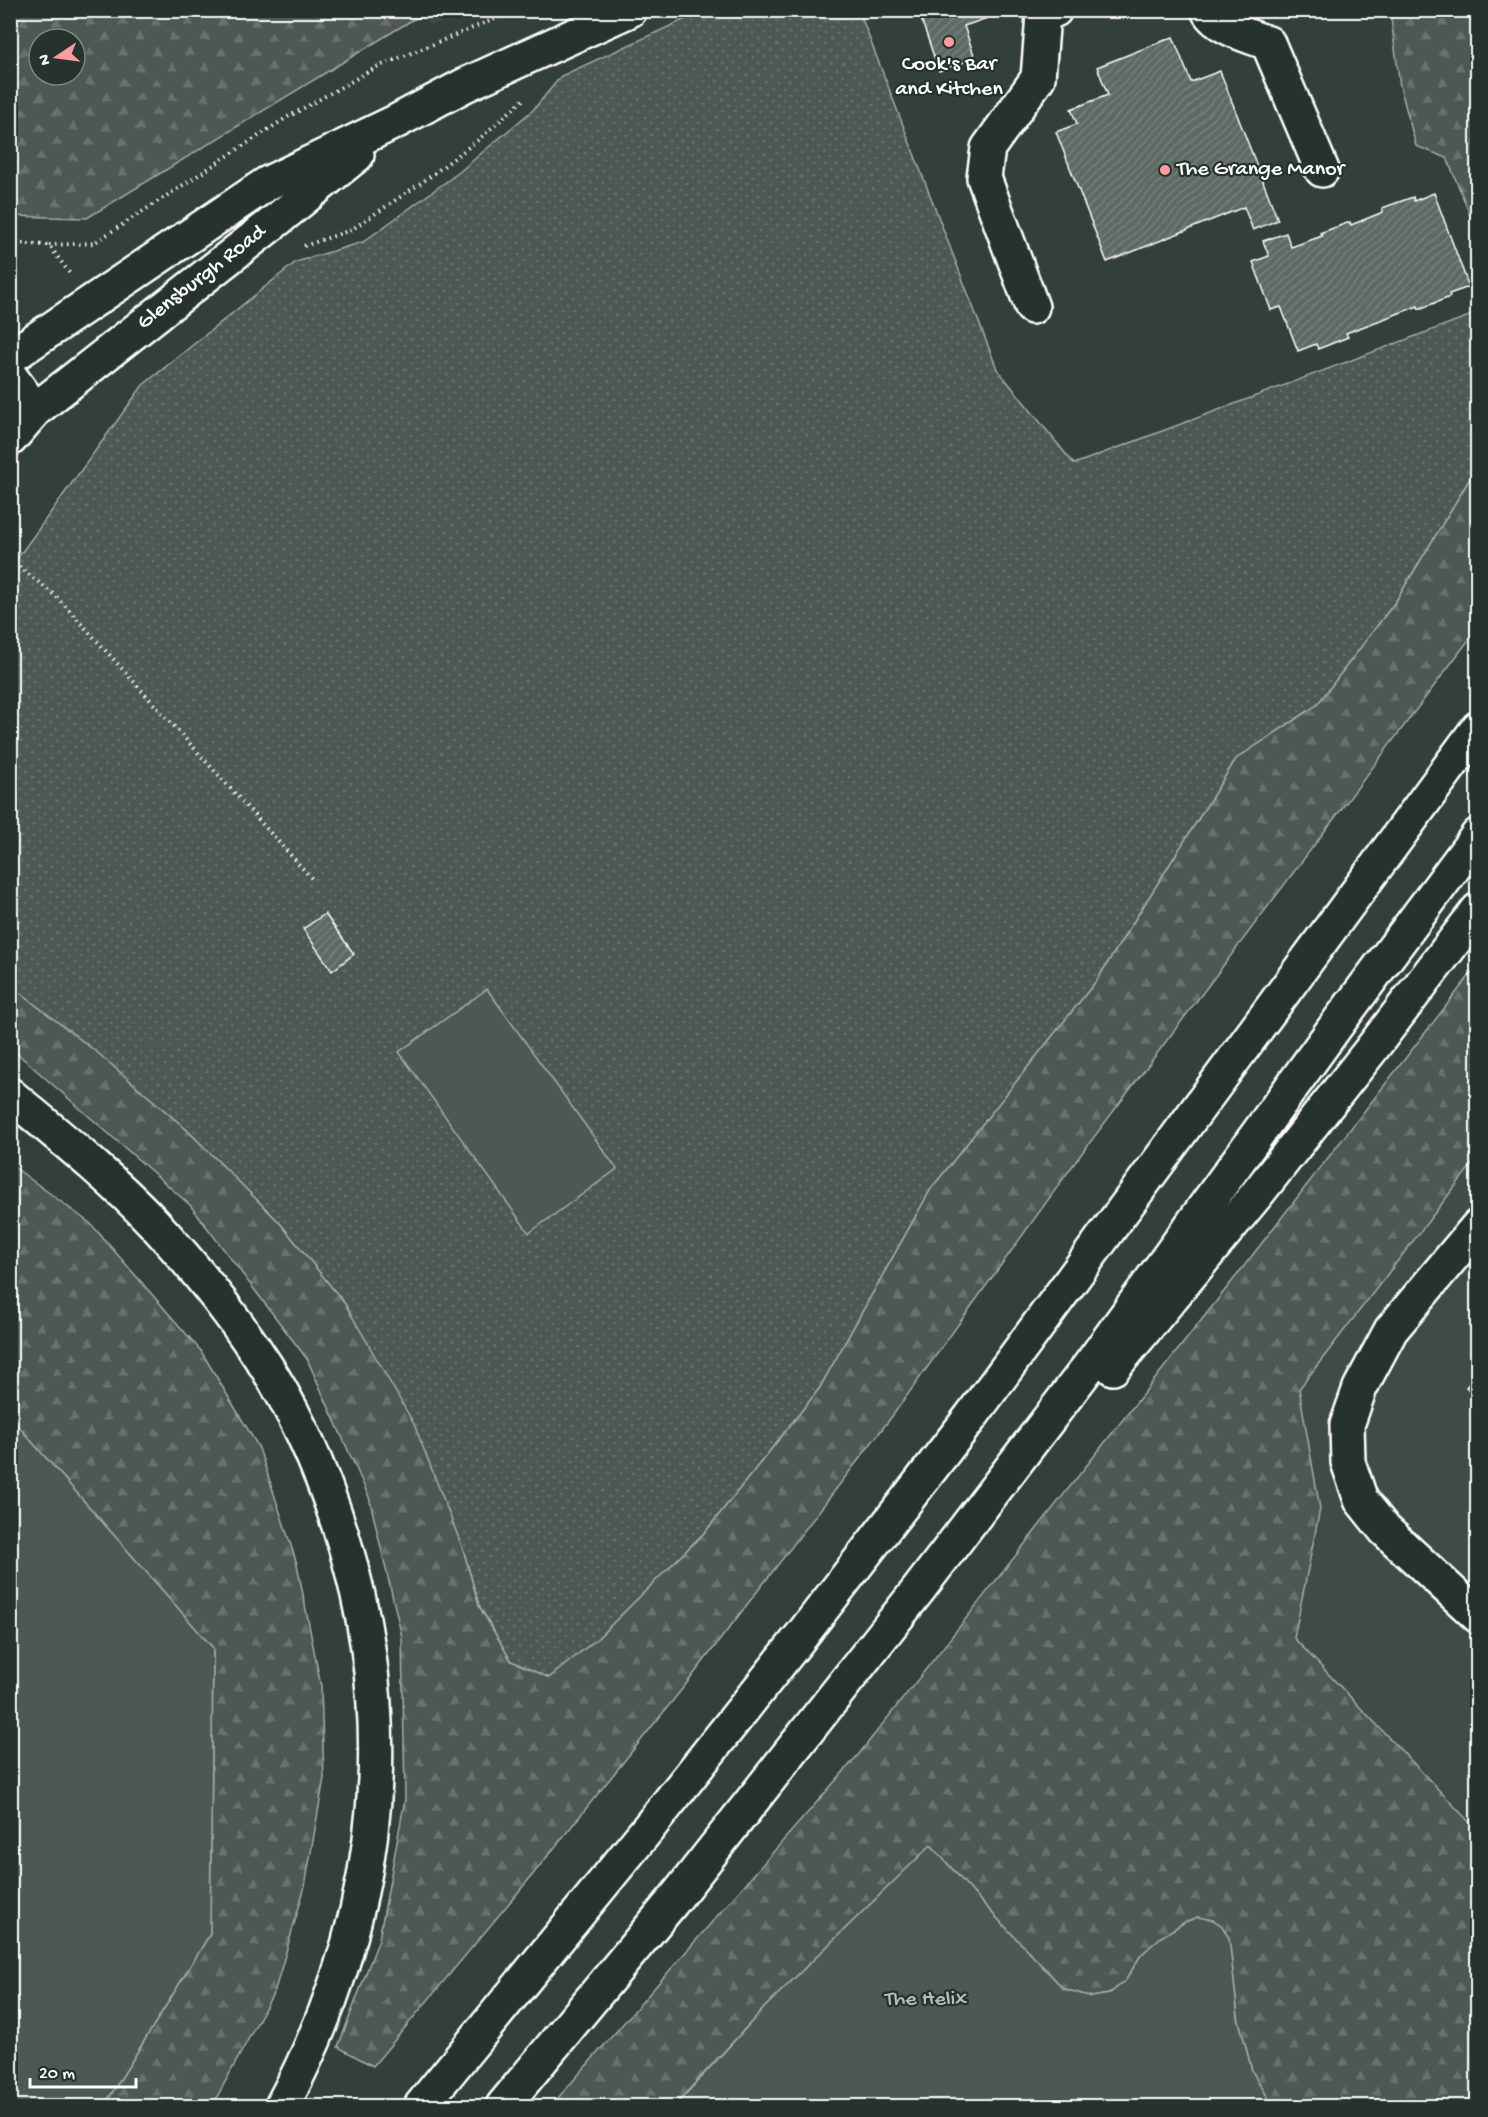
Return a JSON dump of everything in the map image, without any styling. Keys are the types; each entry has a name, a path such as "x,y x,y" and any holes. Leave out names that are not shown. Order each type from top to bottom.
{"main road":[{"name":"Glensburgh Road","path":"10,357 268,183 398,121 465,85 630,10"},
{"path":"1032,307 984,178 988,148 1038,78 1043,15 1055,10"},
{"path":"1208,10 1210,15 1231,29 1268,43 1322,170"},
{"name":"Glensburgh Road","path":"10,439 35,410 278,219 398,121"},
{"path":"10,376 35,410"},
{"path":"421,2106 646,1831 970,1418 1478,728"},
{"path":"503,2106 673,1901 919,1589 1093,1361 1338,1023 1478,835"},
{"path":"736,1821 1257,1194 1370,1052 1478,910"},
{"path":"10,1095 111,1181 152,1221 220,1302 254,1348 281,1390 304,1433 322,1477 352,1567 369,1654 377,1736 377,1773 370,1849 357,1914 336,1984 304,2065 282,2106"},
{"path":"1478,1226 1391,1330 1360,1388 1347,1425 1348,1462 1361,1500 1385,1530 1478,1616"}],"path":[{"path":"49,245 94,243 286,118 378,67 517,10"},
{"path":"10,560 59,599 314,881"}],"shaded area":[{"path":"422,11 468,11 430,26"},
{"path":"1477,1158 1477,1830 1294,1638 1320,1509 1299,1389"}],"green space":[{"path":"11,10 435,10 412,20 87,218 11,216"},
{"path":"703,11 859,11 997,369 1074,464 1477,313 1477,467 1396,601 1317,705 1236,759 1097,980 931,1189 819,1389 706,1531 598,1638 549,1678 511,1661 479,1605 463,1549 345,1304 279,1222 186,1129 99,1054 11,986 11,567 143,385 296,262 363,242 458,173 534,109 561,76"},
{"path":"1390,11 1477,11 1477,232 1447,158 1416,146 1400,86"},
{"path":"1477,467 1477,629 1076,1161 893,1415 683,1688 530,1878 373,2066 338,2047 379,1939 405,1799 402,1637 369,1497 307,1359 190,1205 11,1048 11,986 99,1054 186,1129 279,1222 345,1304 414,1424 463,1549 479,1606 511,1661 549,1678 598,1638 706,1531 819,1389 931,1189 1097,980 1236,759 1317,705 1396,601"},
{"path":"1477,966 1477,1158 1299,1389 1320,1509 1294,1638 1477,1830 1477,2106 1273,2106 1252,2071 1238,2017 1229,1938 1198,1917 1161,1937 1141,1955 1126,1980 1109,1994 1092,1997 1064,1989 931,1845 766,2006 674,2106 551,2106 859,1754 1237,1275"},
{"path":"487,989 617,1169 529,1233 399,1052"},
{"path":"10,1164 91,1224 201,1351 259,1448 297,1564 321,1686 324,1778 305,1886 275,1990 212,2106 104,2106 210,1934 213,1648 11,1418"},
{"path":"11,1418 213,1648 210,1934 104,2106 11,2106"},
{"name":"The Helix","path":"931,1845 1064,1989 1092,1997 1109,1994 1126,1980 1141,1955 1161,1937 1185,1922 1198,1917 1213,1920 1222,1926 1229,1938 1238,2017 1252,2071 1273,2106 675,2106 766,2006"}],"building":[{"name":"Cook's Bar and Kitchen","path":"918,10 1001,10 1002,13 964,26 975,58 939,71"},
{"name":"The Grange Manor","path":"1173,37 1191,82 1220,71 1278,220 1253,230 1244,207 1107,262 1056,132 1077,124 1071,109 1108,95 1097,67"},
{"name":"The Grange Manor","path":"1434,193 1469,287 1419,309 1418,306 1346,333 1348,337 1318,349 1316,344 1298,351 1281,307 1271,310 1253,262 1269,256 1263,241 1286,233 1291,247 1322,236 1320,233 1350,222 1351,225 1383,212 1382,208 1413,197 1414,201"},
{"path":"325,914 354,954 332,971 303,929"},
{"path":"1478,1374 1478,1398 1466,1387"}],"place":[{"name":"Cook's Bar and Kitchen","path":"949,42"},
{"name":"The Grange Manor","path":"1165,170"}]}
